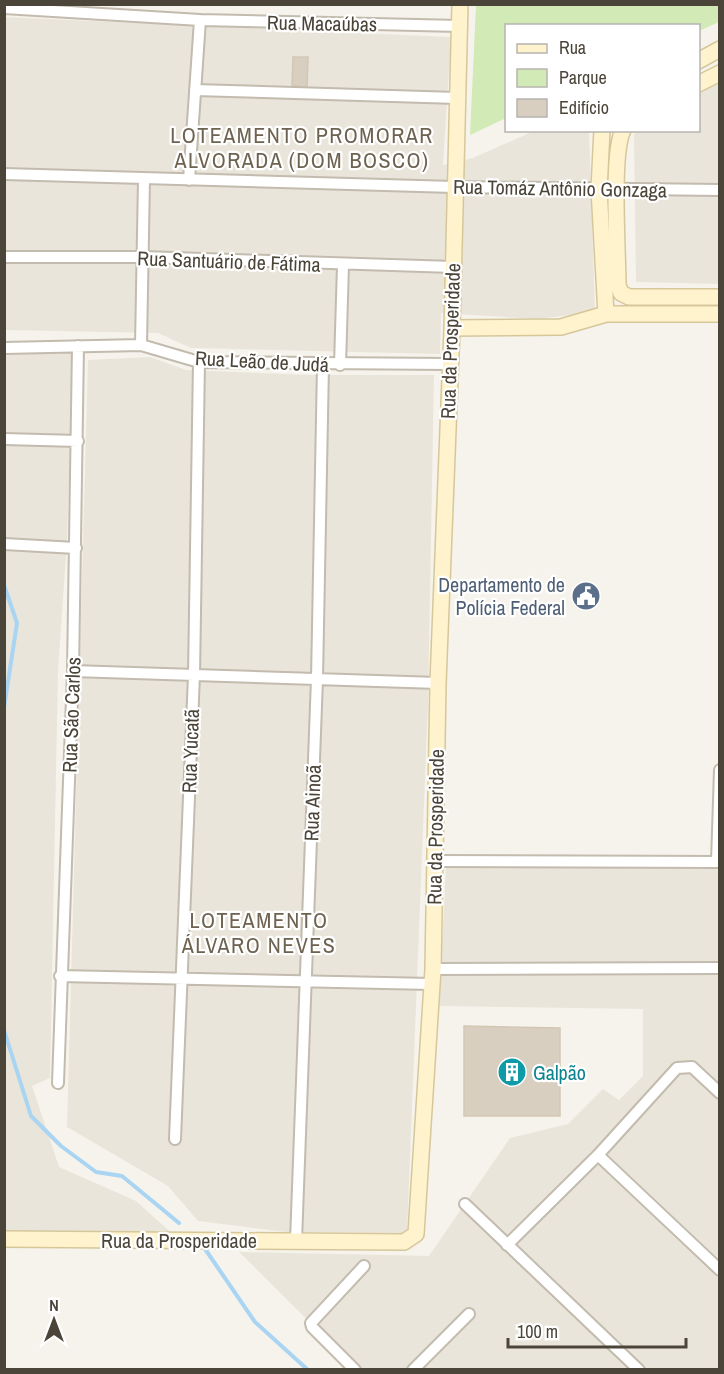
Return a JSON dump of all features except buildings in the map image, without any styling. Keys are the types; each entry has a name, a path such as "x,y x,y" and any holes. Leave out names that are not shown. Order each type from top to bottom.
{"street":[{"name":"Rua da Prosperidade","path":"4,1239 404,1242 416,1234 433,976 438,683 452,328 460,4"},
{"name":"Rua Macaúbas","path":"4,8 200,20 460,26"},
{"path":"189,180 200,20"},
{"path":"700,60 720,49"},
{"path":"700,83 720,73"},
{"path":"195,90 457,98"},
{"path":"602,132 600,189 606,314"},
{"path":"622,132 618,142 617,188 618,285 621,293 629,297 720,297"},
{"name":"Rua Tomáz Antônio Gonzaga","path":"4,174 454,187 720,190"},
{"path":"141,345 144,178"},
{"name":"Rua Santuário de Fátima","path":"4,257 142,257 453,267"},
{"path":"340,365 343,265"},
{"path":"452,328 552,327 579,323 606,314 720,314"},
{"name":"Rua Leão de Judá","path":"4,348 141,345 199,362 323,365 450,364"},
{"name":"Rua São Carlos","path":"58,1083 60,976 73,672 78,346"},
{"name":"Rua Yucatã","path":"175,1139 194,675 199,362"},
{"name":"Rua Ainoã","path":"297,1241 317,679 323,365"},
{"path":"4,439 78,441"},
{"path":"4,544 76,548"},
{"path":"73,672 438,683"},
{"path":"435,861 718,862 720,770"},
{"path":"60,976 306,983 433,976 720,968"},
{"path":"507,1245 598,1155 677,1068 692,1067 720,1093"},
{"path":"598,1155 720,1270"},
{"path":"465,1203 639,1370"},
{"path":"356,1370 310,1323 364,1266"},
{"path":"413,1370 469,1314"}],"shaded area":[{"path":"4,17 451,37 443,165 473,158 532,132 589,132 595,312 536,319 441,313 440,354 191,348 158,333 5,330"},
{"path":"719,75 719,284 636,282 634,135 636,132 700,132 700,87"},
{"path":"5,352 73,352 67,540 58,671 50,1078 32,1086 59,1167 136,1201 176,1237 5,1234"},
{"name":"LOTEAMENTO ÁLVARO NEVES","path":"150,357 186,370 309,375 434,375 428,702 407,1233 285,1232 198,1221 168,1186 67,1127 88,360"},
{"path":"719,758 719,1369 357,1369 239,1252 429,1256 510,1138 568,1124 603,1089 619,1100 643,1076 643,1009 439,1006 446,868 714,865"}],"green space":[{"path":"476,5 719,5 719,22 700,31 700,24 505,24 505,118 470,135"}],"waterway":[{"path":"4,585 17,623 4,708"},
{"path":"4,1030 31,1116 61,1146 96,1172 122,1176 179,1223"},
{"path":"203,1246 255,1322 308,1370"}],"place":[{"name":"Departamento de Polícia Federal","path":"586,596"},
{"name":"Galpão","path":"512,1072"}],"district":[{"name":"LOTEAMENTO PROMORAR ALVORADA (DOM BOSCO)","path":"302,148"},
{"name":"LOTEAMENTO ÁLVARO NEVES","path":"259,932"}]}
